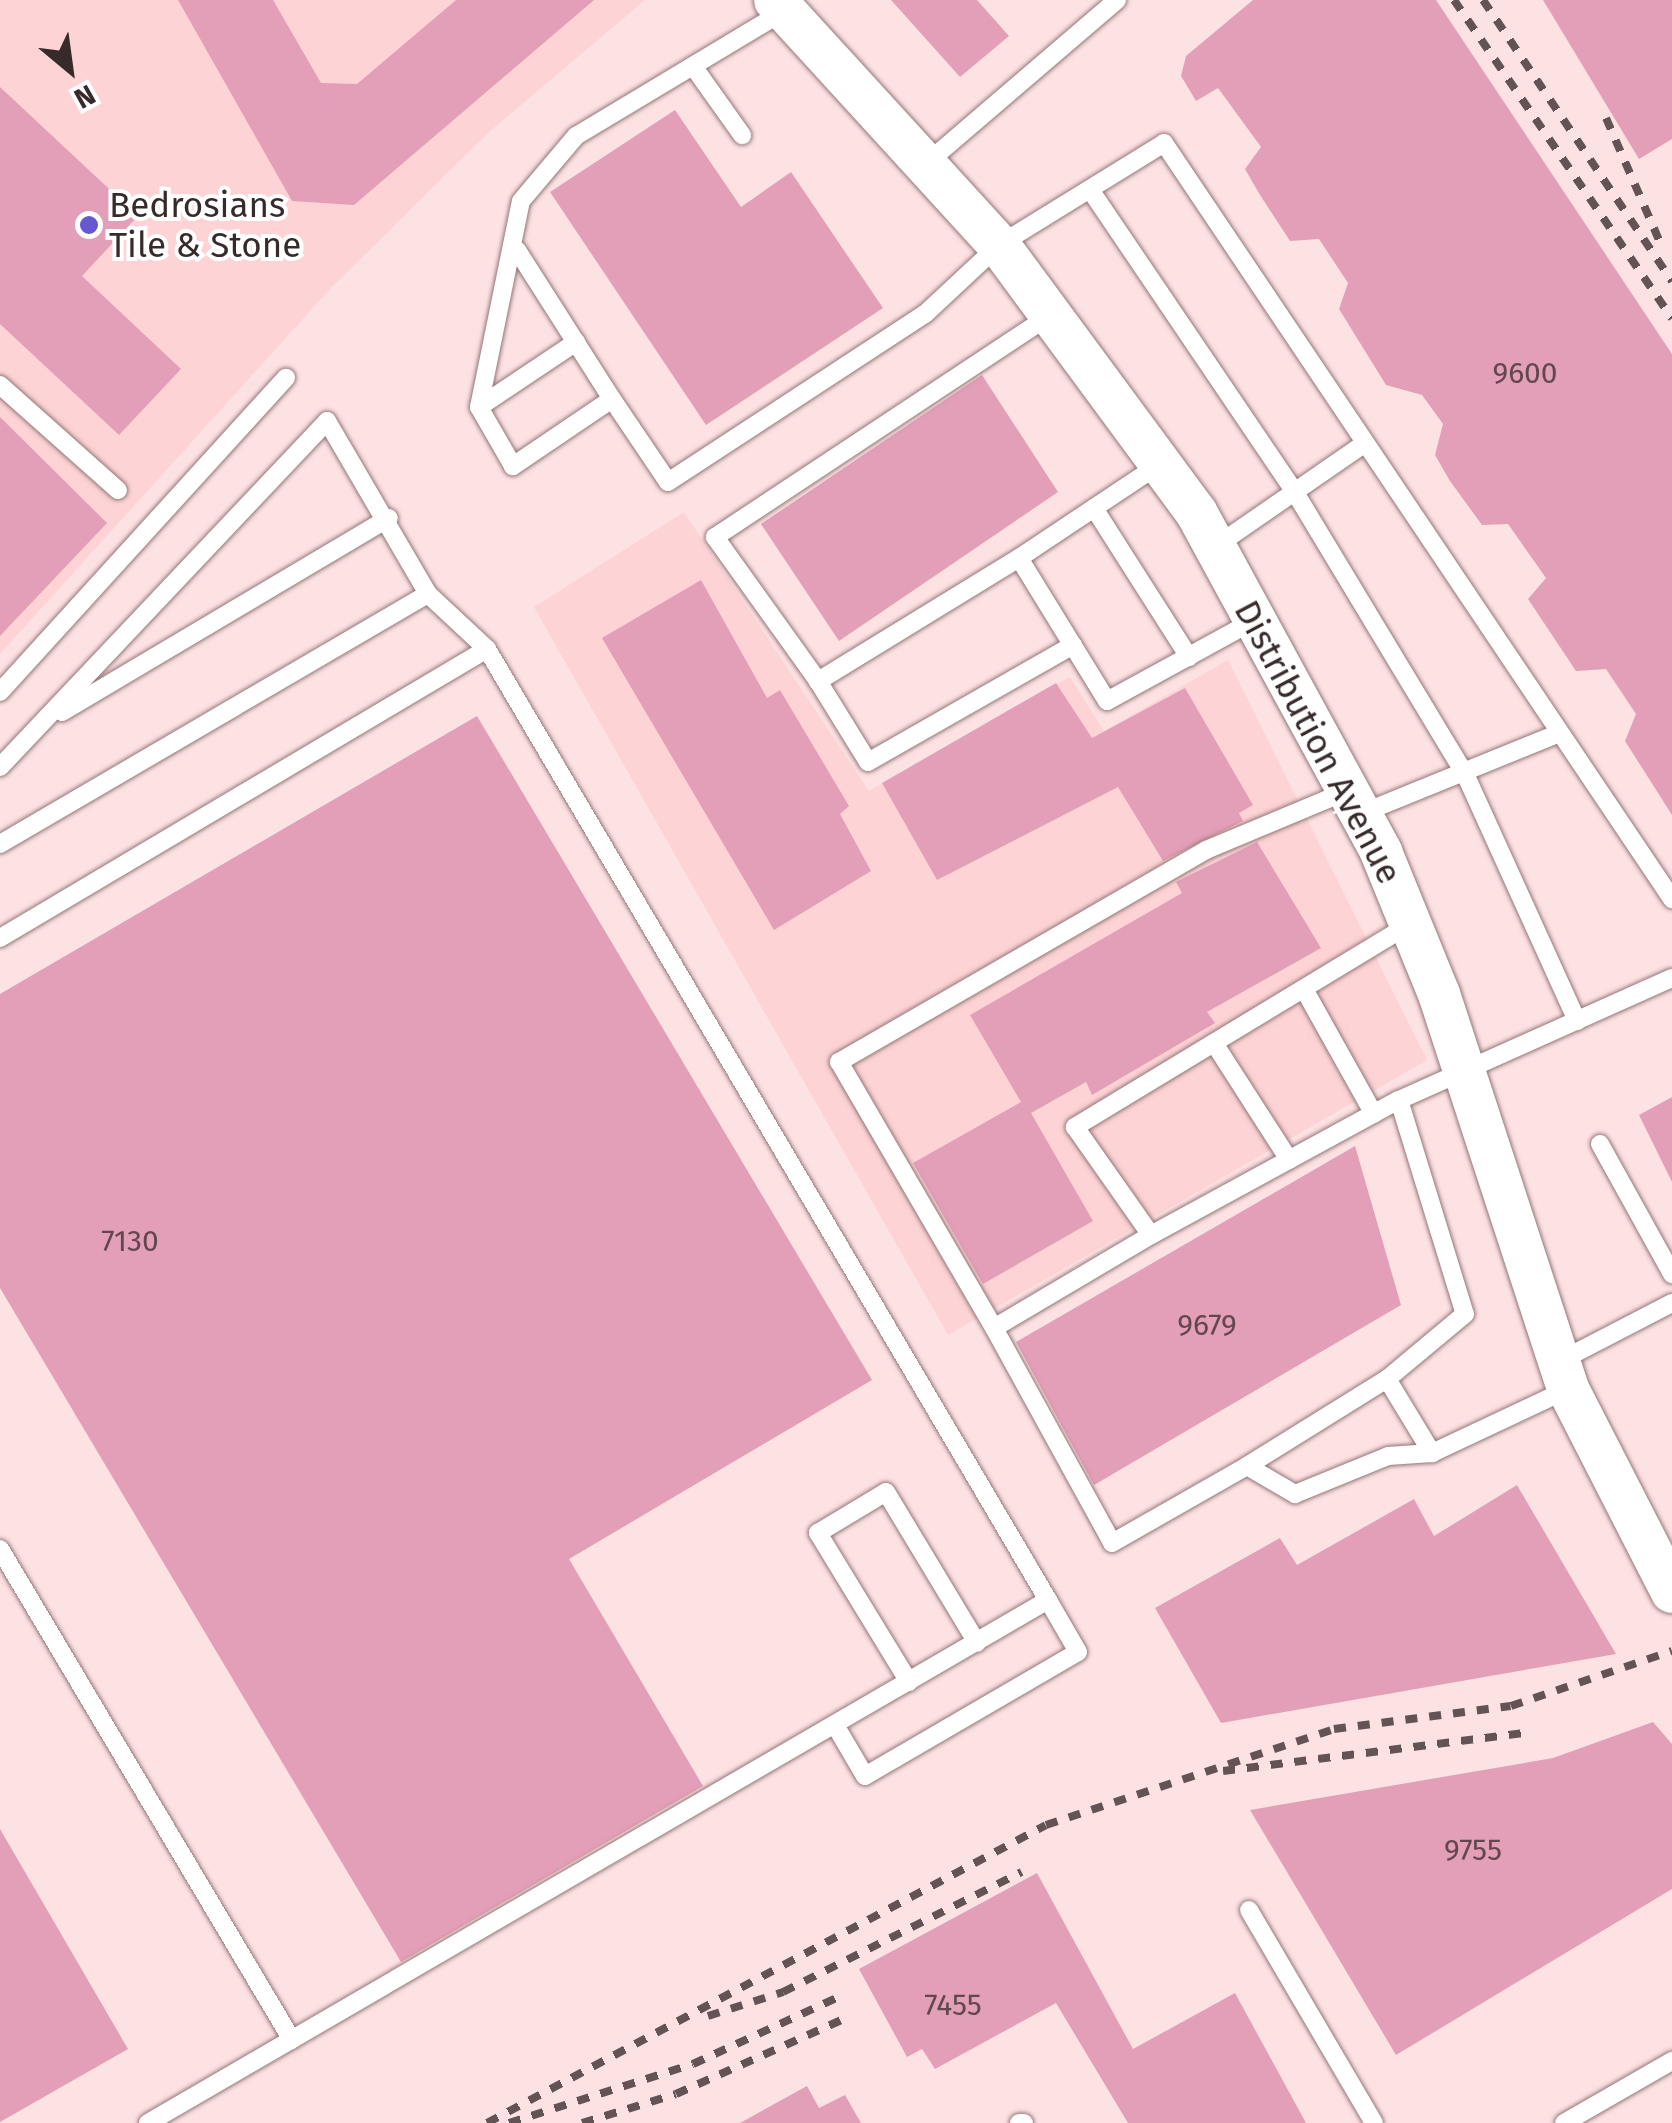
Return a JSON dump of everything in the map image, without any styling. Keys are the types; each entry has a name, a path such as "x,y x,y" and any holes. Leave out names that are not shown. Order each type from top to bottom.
{"street":[{"name":"Distribution Avenue","path":"780,6 928,162 999,245 1161,464 1215,547 1354,802 1410,924 1464,1072 1564,1375 1672,1592"}],"lane":[{"path":"928,162 1117,0"},
{"path":"612,398 513,466 479,407 517,250 521,201 576,136 693,66 780,6"},
{"path":"693,66 742,136"},
{"path":"517,250 668,482 925,314 999,245 1164,143 1672,900"},
{"path":"1091,191 1296,494 1466,776 1577,1021"},
{"path":"1051,314 715,537 818,681 868,762 1073,646"},
{"path":"479,407 576,342"},
{"path":"0,692 286,378"},
{"path":"0,384 118,490"},
{"path":"0,767 327,422 389,518 428,594 487,649 1078,1652 866,1776 835,1725"},
{"path":"1215,547 1364,444"},
{"path":"818,681 1019,558 1161,464"},
{"path":"1094,508 1188,657"},
{"path":"42,723 389,518"},
{"path":"1019,558 1107,701 1255,620"},
{"path":"0,844 428,594"},
{"path":"0,938 487,649"},
{"path":"1399,1100 1465,1314 1387,1379 1112,1544 994,1328 839,1062 1206,850 1354,802 1466,776 1557,734"},
{"path":"1150,1235 1075,1127 1410,924"},
{"path":"994,1328 1150,1235 1399,1100 1672,978"},
{"path":"1304,988 1374,1114"},
{"path":"1214,1042 1290,1160"},
{"path":"1600,1144 1672,1274"},
{"path":"1246,1466 1295,1494 1388,1456 1432,1453 1564,1375 1672,1303"},
{"path":"1387,1379 1432,1453"},
{"path":"909,1682 818,1533 886,1492 977,1642"},
{"path":"0,1549 292,2040"},
{"path":"148,2123 1048,1600"},
{"path":"1248,1910 1374,2123"},
{"path":"1564,2123 1672,2061"}],"shaded area":[{"path":"0,0 645,0 489,132 330,289 0,654"},
{"path":"684,512 869,791 1070,677 1104,731 1228,660 1427,1060 948,1335 534,607"}],"building":[{"path":"178,0 273,0 321,83 357,84 456,0 594,0 354,205 292,201"},
{"path":"891,0 977,0 1009,36 960,77"},
{"path":"1253,0 1436,0 1672,354 1672,815 1625,741 1636,714 1606,669 1576,671 1528,599 1546,578 1508,524 1482,525 1450,481 1435,455 1443,424 1422,395 1386,385 1339,309 1348,283 1319,239 1290,241 1260,195 1245,169 1261,147 1218,88 1196,101 1181,76 1186,56"},
{"path":"1543,0 1672,0 1672,139 1639,159"},
{"path":"0,87 138,216 82,276 181,369 119,435 0,324"},
{"path":"675,110 741,207 791,172 883,308 706,425 550,192"},
{"path":"982,375 1058,492 839,641 761,524"},
{"path":"0,417 107,523 0,636"},
{"path":"701,580 767,698 780,690 849,806 840,814 871,871 774,930 602,638"},
{"path":"1056,683 1092,738 1185,688 1253,805 1239,813 1243,821 1163,861 1118,787 937,880 882,783"},
{"path":"477,716 872,1380 569,1559 703,1786 401,1962 0,1288 0,994"},
{"path":"1257,842 1321,948 1207,1012 1215,1023 1092,1095 1086,1082 1031,1113 1093,1221 983,1284 913,1163 1021,1102 970,1015 1182,893 1176,882"},
{"path":"1672,1097 1672,1182 1639,1115"},
{"path":"1355,1146 1401,1305 1094,1485 1016,1342"},
{"path":"1517,1485 1616,1654 1221,1723 1155,1608 1280,1538 1297,1565 1414,1499 1434,1536"},
{"path":"1653,1722 1672,1744 1672,1889 1396,2055 1250,1810 1553,1758"},
{"path":"0,1829 128,2049 0,2122"},
{"path":"1037,1873 1133,2049 1235,1993 1306,2123 1128,2123 1056,2003 935,2069 922,2049 907,2057 859,1969"},
{"path":"807,2086 819,2108 845,2095 861,2123 740,2123"}],"railway":[{"path":"1454,0 1672,318"},
{"path":"1483,0 1672,281"},
{"path":"1606,118 1662,247"},
{"path":"487,2123 1046,1825 1334,1729 1511,1706 1672,1651"},
{"path":"1223,1771 1532,1732"},
{"path":"708,2016 783,1992 1022,1872"},
{"path":"509,2123 693,2064 845,1994"},
{"path":"582,2123 676,2094 850,2016"}],"place":[{"name":"Bedrosians Tile & Stone","path":"89,225"}]}
